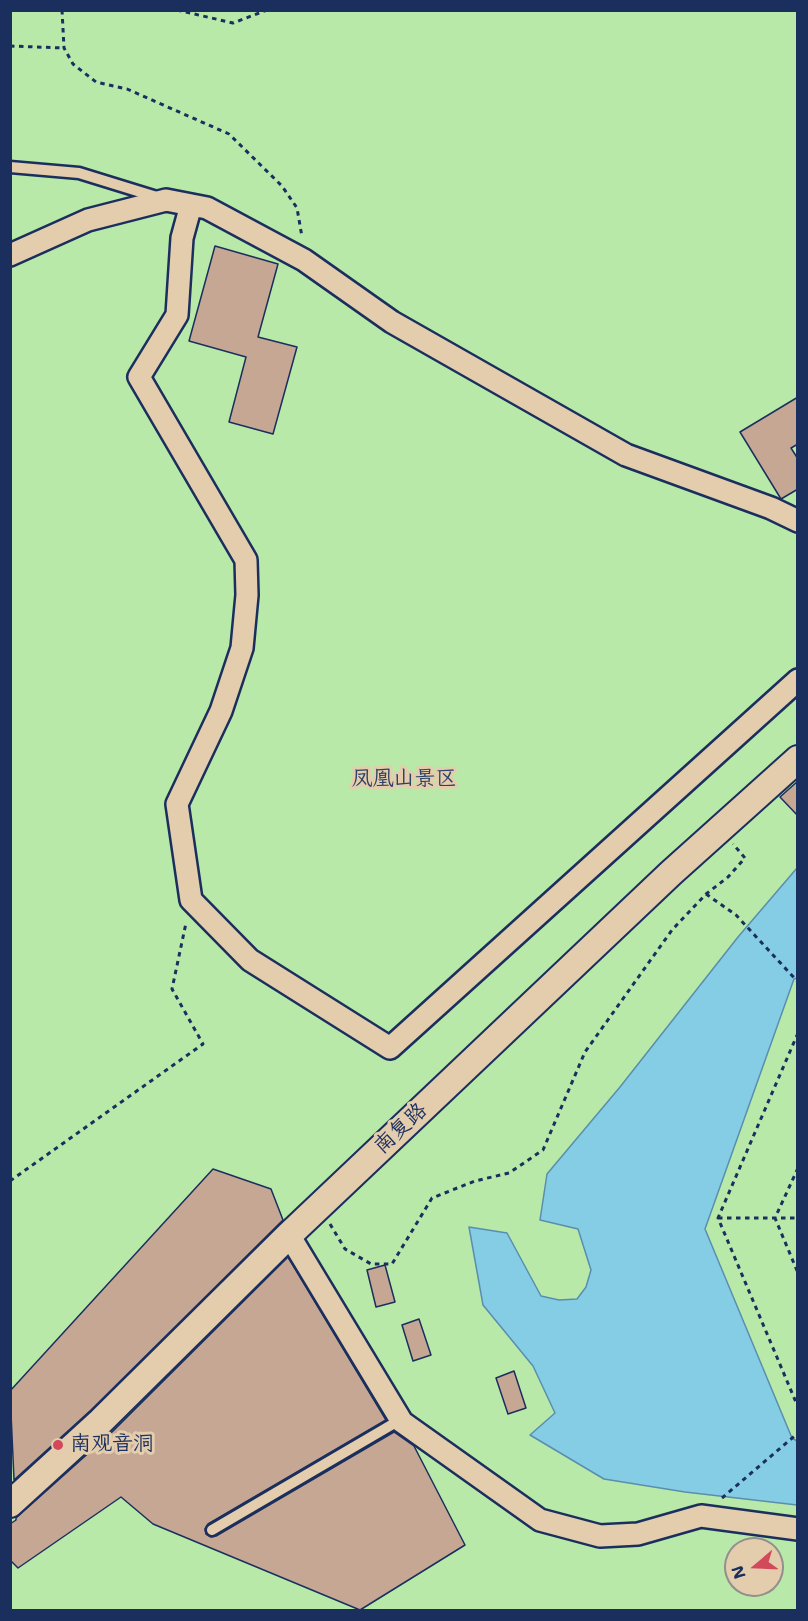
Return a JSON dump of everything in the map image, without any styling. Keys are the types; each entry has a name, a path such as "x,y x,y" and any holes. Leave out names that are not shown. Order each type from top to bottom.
{"street":[{"path":"10,255 88,220 166,200 207,208 304,260 392,322 626,455 771,508 798,521"},
{"path":"191,205 182,238 177,315 139,377 246,560 247,595 242,648 221,711 177,804 191,900 250,960 390,1048 798,680"},
{"name":"南复路","path":"10,1504 101,1421 289,1235 662,881 798,759"},
{"path":"289,1235 402,1422 540,1520 600,1536 638,1534 701,1516 798,1529"}],"lane":[{"path":"10,167 79,173 166,200"},
{"path":"212,1530 393,1424 402,1422"}],"path":[{"path":"62,10 64,48 73,64 96,82 127,89 229,134 282,186 297,208 304,260"},
{"path":"177,10 233,23 267,10"},
{"path":"10,46 64,48"},
{"path":"319,1207 345,1249 371,1264 392,1264 432,1198 475,1181 509,1173 543,1150 585,1052 672,930 745,858 720,829"},
{"path":"706,894 735,915 796,981"},
{"path":"12,1179 203,1044 172,989 191,900"},
{"path":"798,1033 718,1218 798,1407"},
{"path":"798,1168 775,1218 798,1273"},
{"path":"718,1218 798,1218"},
{"path":"701,1516 798,1433"}],"green space":[{"name":"凤凰山景区","path":"11,11 797,11 797,1610 11,1610"}],"water":[{"path":"797,868 797,978 794,979 705,1229 792,1438 797,1441 797,1505 685,1492 604,1479 530,1435 555,1413 533,1366 483,1305 469,1227 507,1233 541,1296 559,1300 577,1299 586,1287 591,1270 578,1229 540,1220 547,1174 620,1087 738,937"}],"building":[{"path":"215,246 278,264 258,337 297,347 273,434 229,422 246,357 189,341"},
{"path":"798,397 798,444 791,448 798,459 798,489 781,499 740,432"},
{"path":"798,781 798,816 780,797"},
{"path":"213,1169 271,1189 283,1220 91,1410 14,1480 10,1391"},
{"path":"288,1257 386,1420 208,1524 205,1529 206,1534 211,1537 216,1536 394,1432 414,1446 465,1545 360,1610 153,1524 121,1497 18,1568 10,1560 10,1524 112,1432"},
{"path":"385,1265 395,1302 376,1307 367,1270"},
{"path":"419,1319 431,1355 413,1361 402,1325"},
{"path":"514,1371 526,1408 508,1414 496,1378"}],"place":[{"name":"南观音洞","path":"58,1445"}]}
